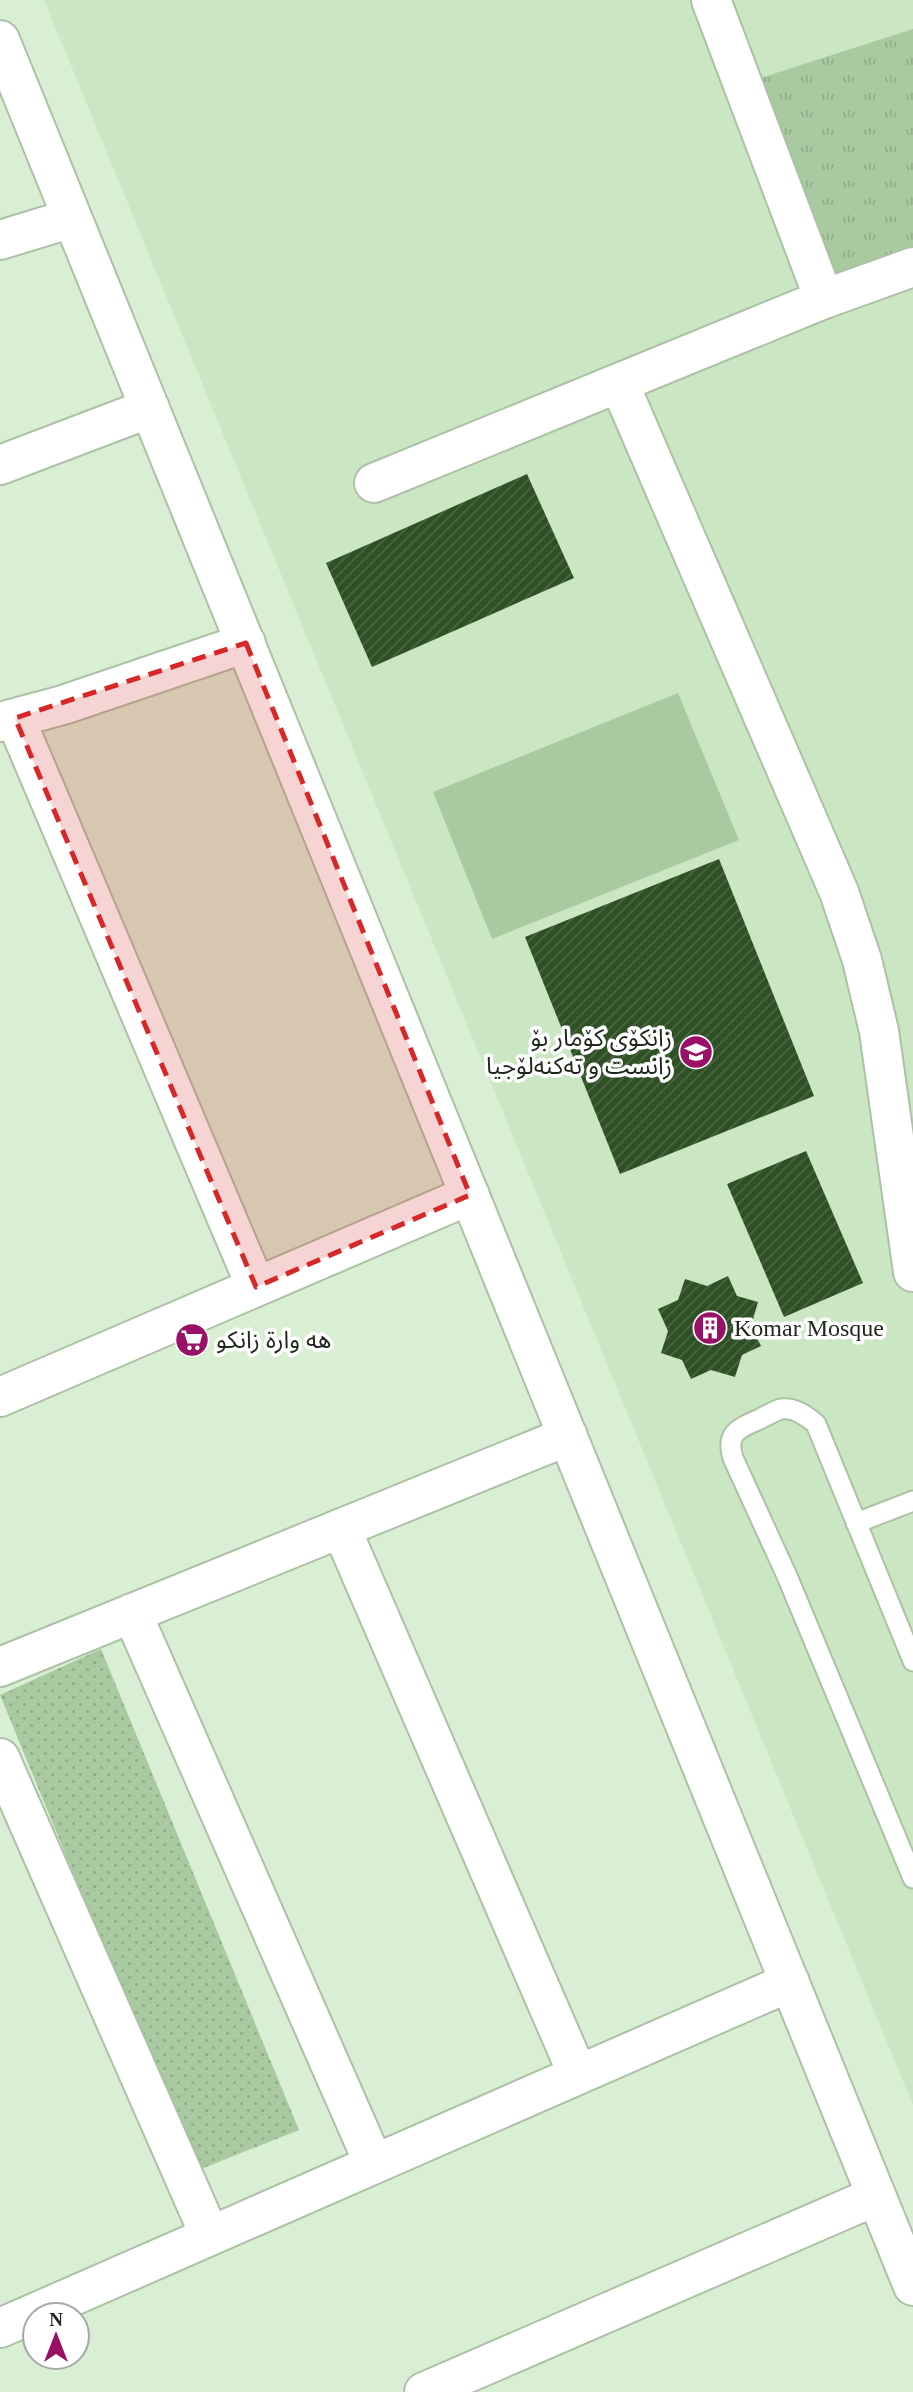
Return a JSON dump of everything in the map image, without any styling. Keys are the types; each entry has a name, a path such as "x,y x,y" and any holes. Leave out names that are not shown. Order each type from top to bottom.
{"street":[{"path":"711,0 824,299"},
{"path":"0,40 913,2286"},
{"path":"0,240 72,218"},
{"path":"374,483 824,299 913,267"},
{"path":"619,383 839,892 862,960 879,1031 913,1272"},
{"path":"0,465 150,408"},
{"path":"246,643 63,705 8,720 256,1287"},
{"path":"0,1397 470,1195"},
{"path":"0,1667 568,1436"},
{"path":"341,1528 578,2075"},
{"path":"132,1613 374,2164"},
{"path":"0,1758 210,2236"},
{"path":"0,2328 790,1982"},
{"path":"424,2392 876,2196"}],"lane":[{"path":"913,1661 816,1424 806,1415 781,1409 740,1428 729,1446 733,1458 787,1576 913,1878"},
{"path":"856,1523 913,1501"}],"highlighted area":[{"path":"246,643 470,1195 256,1287 15,718"}],"shaded area":[{"name":"زانکۆی کۆمار بۆ زانست و تەکنەلۆجیا","path":"44,0 913,0 913,2105"}],"green space":[{"path":"913,29 913,267 824,299 742,84"},
{"path":"678,693 739,840 492,939 433,792"},
{"path":"101,1649 299,2130 196,2171 0,1695"}],"building":[{"path":"527,474 574,578 372,667 326,563"},
{"path":"719,859 814,1096 620,1174 525,937"},
{"path":"806,1151 863,1283 784,1317 727,1184"},
{"name":"Komar Mosque","path":"728,1276 737,1296 758,1302 751,1326 761,1346 742,1355 735,1377 711,1370 691,1379 682,1360 661,1353 668,1331 658,1309 678,1300 685,1279 707,1286"}],"place":[{"name":"زانکۆی کۆمار بۆ زانست و تەکنەلۆجیا","path":"696,1052"},
{"name":"Komar Mosque","path":"710,1328"},
{"name":"هه وارة زانكو","path":"192,1340"}]}
